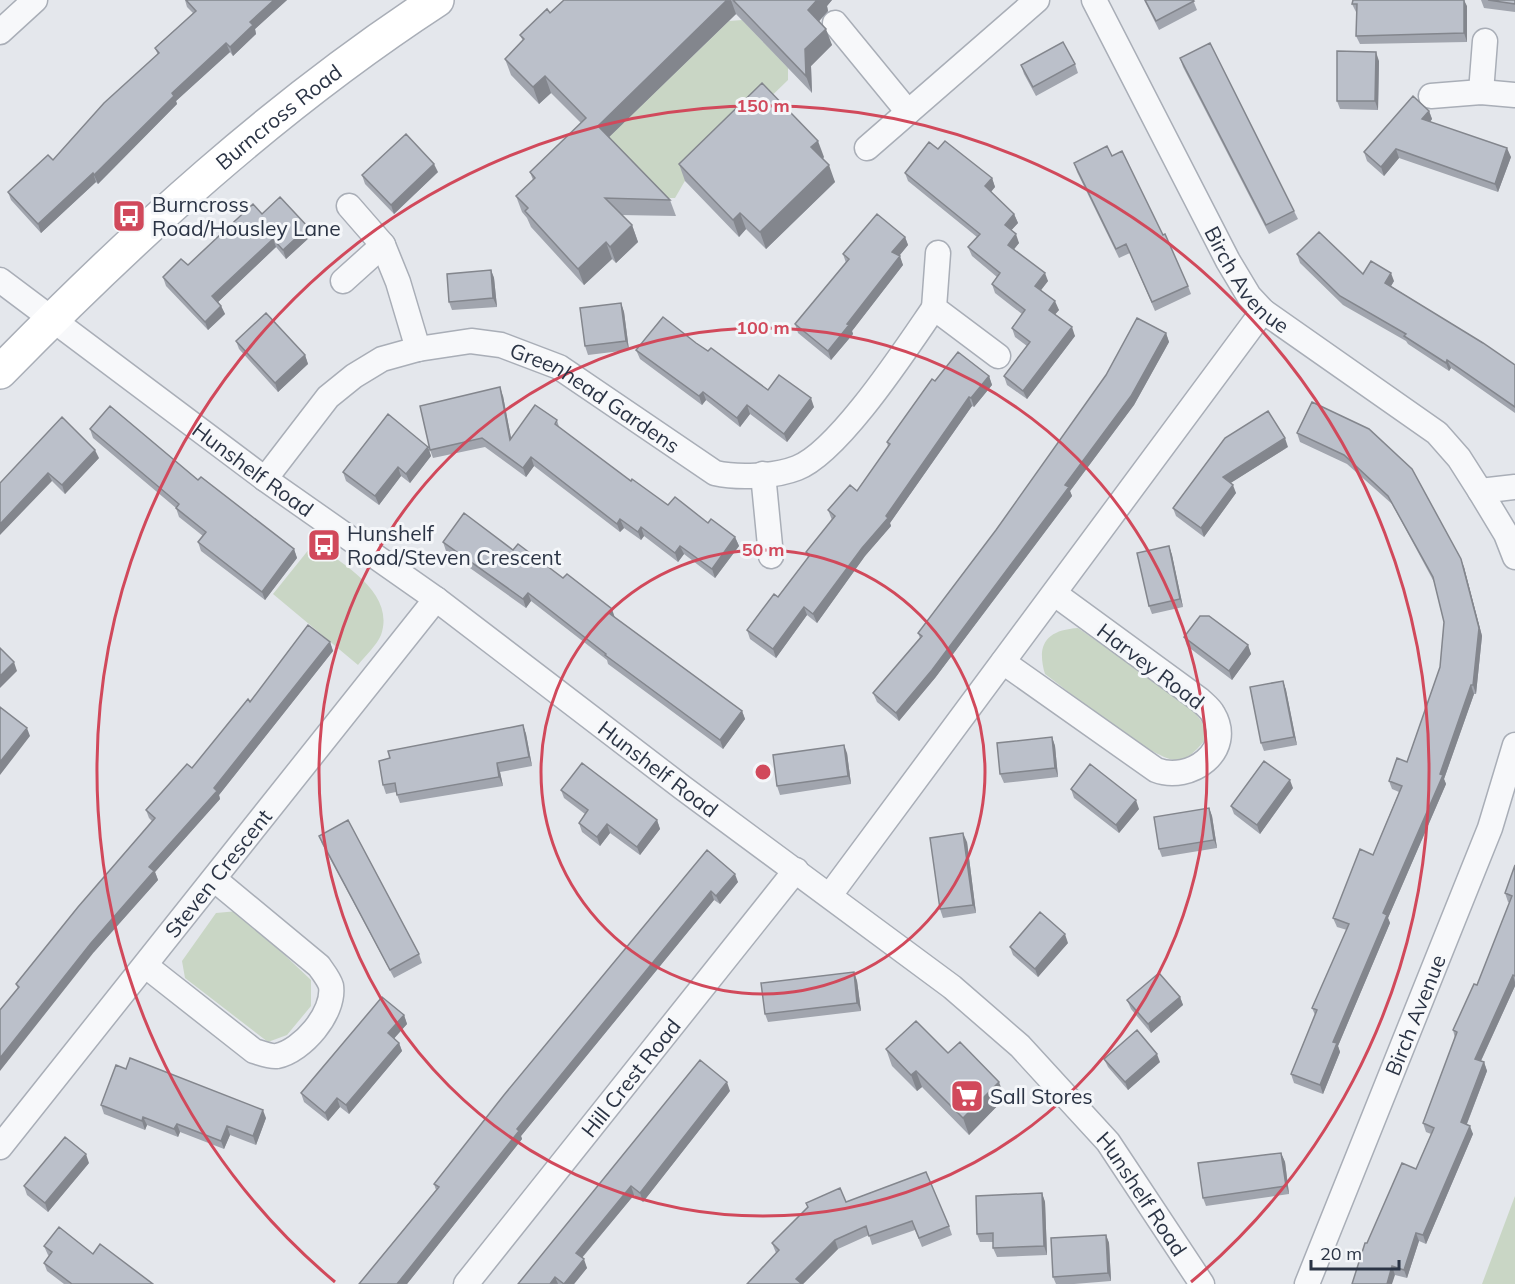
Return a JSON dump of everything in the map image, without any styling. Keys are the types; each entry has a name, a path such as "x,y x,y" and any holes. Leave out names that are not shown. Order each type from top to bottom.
{"main road":[{"name":"Burncross Road","path":"0,372 143,230 305,93 363,48 437,0"}],"street":[{"path":"0,32 35,0"},
{"path":"867,148 1037,0"},
{"name":"Birch Avenue","path":"1094,0 1228,261 1249,296 1263,311 1437,434 1459,458 1480,491 1506,534 1515,557"},
{"path":"835,23 908,112"},
{"path":"1481,92 1485,41"},
{"path":"1431,96 1481,92 1515,95"},
{"path":"349,206 383,245 398,282 418,349"},
{"path":"343,281 383,245"},
{"path":"938,253 934,308 999,356"},
{"name":"Hunshelf Road","path":"0,280 265,479 436,599 683,788 952,987 1020,1046 1108,1142 1202,1284"},
{"name":"Greenhead Gardens","path":"265,479 328,397 354,376 382,359 418,349 471,341 501,345 559,368 715,472 736,478 797,468 826,448 861,409 934,308"},
{"path":"830,895 1263,311"},
{"path":"763,474 771,556"},
{"path":"1480,491 1515,487"},
{"name":"Harvey Road","path":"1003,662 1156,770 1168,774 1187,773 1203,763 1215,749 1219,729 1213,713 1200,700 1055,594"},
{"name":"Steven Crescent","path":"0,1147 436,599"},
{"name":"Birch Avenue","path":"1307,1284 1490,828 1515,746"},
{"name":"Hill Crest Road","path":"466,1284 796,870"},
{"path":"146,966 254,1052 275,1057 294,1049 315,1027 330,1004 331,985 319,966 214,879"}],"green space":[{"path":"742,20 788,68 788,80 686,179 675,198 658,198 608,138 729,21"},
{"path":"314,543 363,580 374,592 381,605 384,620 381,635 358,665 273,594"},
{"path":"1078,628 1190,706 1204,725 1205,740 1196,750 1189,756 1175,760 1148,749 1045,674 1042,654 1046,640 1058,632"},
{"path":"238,911 311,980 311,1006 287,1035 268,1042 185,978 182,961 216,913"},
{"path":"1515,1196 1515,1284 1482,1284"}],"building":[{"path":"186,0 274,0 250,22 253,25 230,47 226,43 172,93 174,96 94,175 93,173 38,224 8,192 48,155 53,160 104,103 159,53 155,48 196,11"},
{"path":"564,0 727,0 598,126 670,200 605,198 632,225 610,247 606,242 578,269 525,211 528,208 516,196 535,178 530,172 586,118 545,76 533,87 505,59 524,39 520,35 547,9 550,13"},
{"path":"733,0 817,0 808,10 826,29 805,49 806,76"},
{"path":"1145,0 1193,0 1194,1 1156,21"},
{"path":"1353,0 1464,0 1464,33 1356,36 1357,4 1352,4"},
{"path":"1488,0 1515,0 1515,4"},
{"path":"1063,42 1075,64 1033,87 1021,65"},
{"path":"1210,43 1294,211 1266,225 1180,58"},
{"path":"1337,51 1376,52 1375,101 1337,101"},
{"path":"762,83 818,141 811,147 829,165 760,232 740,213 733,220 679,164"},
{"path":"1413,96 1429,111 1422,119 1507,148 1495,184 1396,149 1381,167 1364,152"},
{"path":"406,134 434,164 391,205 362,175"},
{"path":"945,141 992,178 985,186 1014,214 1005,225 1016,234 1008,245 1045,273 1035,286 1055,301 1049,310 1072,327 1023,391 1004,376 1030,342 1012,328 1025,310 992,284 1000,273 968,247 980,234 905,173 929,142 938,149"},
{"path":"1107,146 1112,156 1122,151 1163,235 1165,234 1188,286 1152,302 1126,244 1116,249 1074,163"},
{"path":"280,197 308,227 283,250 273,239 212,296 221,306 205,322 163,277 181,259 188,265 253,204 262,214"},
{"path":"877,214 905,237 892,252 900,256 828,351 795,324 849,259 843,254"},
{"path":"1319,232 1363,274 1371,261 1391,273 1385,283 1515,365 1515,407 1447,360 1446,363 1404,336 1406,334 1340,296 1297,254"},
{"path":"491,270 493,298 449,302 447,274"},
{"path":"621,303 626,341 585,346 580,308"},
{"path":"266,313 305,355 275,383 236,341"},
{"path":"663,317 696,343 708,351 711,348 768,390 779,375 811,398 784,434 747,405 737,418 703,392 699,396 636,350"},
{"path":"1137,318 1166,333 1131,396 1065,485 1069,487 932,670 896,713 873,693 922,636 918,633 996,530 1106,375"},
{"path":"958,352 989,376 971,398 969,397 886,516 888,518 862,548 813,614 804,607 773,649 747,630 774,594 778,597 810,555 806,552 835,516 828,510 850,485 857,491 890,444 887,442 932,379 935,381"},
{"path":"500,387 510,440 535,405 557,420 555,424 631,481 632,479 668,505 675,497 708,523 711,519 735,537 712,569 680,546 675,553 641,527 638,532 620,519 617,524 531,457 523,468 482,438 430,450 420,406"},
{"path":"1312,402 1369,429 1412,469 1461,559 1479,628 1473,685 1471,685 1440,774 1443,775 1383,913 1387,915 1333,1042 1337,1043 1320,1085 1291,1074 1317,1010 1312,1008 1349,924 1333,918 1360,849 1373,855 1402,786 1389,781 1397,758 1407,762 1440,667 1444,622 1433,577 1388,496 1344,455 1297,433"},
{"path":"110,406 198,480 201,477 294,549 262,592 198,542 206,532 176,508 179,504 90,429"},
{"path":"1268,411 1285,438 1223,477 1233,485 1201,528 1173,508 1225,438"},
{"path":"388,414 428,447 406,474 398,467 375,496 343,472"},
{"path":"62,417 95,450 62,485 48,473 0,524 0,483"},
{"path":"464,513 513,550 518,544 563,578 567,574 612,609 609,613 742,711 720,740 605,655 528,593 523,599 443,542"},
{"path":"1169,546 1180,599 1149,606 1137,553"},
{"path":"1200,616 1209,616 1248,645 1229,671 1184,637"},
{"path":"308,625 330,642 214,788 217,791 149,867 154,871 91,943 0,1058 0,1010 19,987 16,984 78,907 155,818 146,810 187,764 192,768 248,699 250,702"},
{"path":"0,648 14,662 0,676"},
{"path":"1283,681 1294,737 1261,743 1250,687"},
{"path":"0,707 27,728 0,762"},
{"path":"523,725 529,757 497,763 499,777 397,795 395,783 383,785 379,761 390,758 388,751"},
{"path":"1052,737 1055,768 1000,774 997,743"},
{"path":"844,745 848,776 777,786 773,755"},
{"path":"1264,761 1290,780 1257,825 1231,806"},
{"path":"582,763 657,820 637,847 607,824 597,837 579,823 588,810 561,790"},
{"path":"1090,764 1136,800 1116,825 1071,789"},
{"path":"1209,808 1214,840 1159,849 1154,817"},
{"path":"348,820 419,954 390,970 319,836"},
{"path":"963,833 973,905 940,909 930,838"},
{"path":"707,850 735,874 716,896 711,891 517,1129 519,1131 397,1284 359,1284 439,1187 434,1184 504,1095"},
{"path":"1515,865 1515,976 1513,975 1475,1059 1484,1062 1461,1122 1470,1126 1423,1235 1416,1233 1404,1270 1392,1266 1387,1284 1352,1284 1365,1243 1367,1243 1402,1163 1416,1169 1434,1128 1423,1123 1457,1032 1453,1030 1474,984 1477,985 1512,896 1505,893"},
{"path":"1040,912 1065,934 1035,969 1010,947"},
{"path":"854,972 857,1003 765,1014 761,983"},
{"path":"1159,973 1180,997 1148,1024 1127,1000"},
{"path":"382,997 404,1015 388,1033 399,1043 346,1105 337,1098 325,1113 301,1093"},
{"path":"916,1021 948,1053 960,1042 999,1082 963,1118 916,1071 911,1075 886,1049"},
{"path":"1137,1030 1157,1054 1125,1082 1104,1059"},
{"path":"130,1058 263,1110 253,1136 227,1126 221,1141 177,1124 174,1129 143,1117 142,1121 101,1105 116,1065 126,1069"},
{"path":"700,1060 727,1082 640,1193 631,1186 576,1253 584,1259 564,1284 555,1277 550,1284 518,1284"},
{"path":"65,1137 86,1154 45,1203 24,1186"},
{"path":"1281,1153 1286,1186 1203,1198 1198,1163"},
{"path":"926,1172 949,1226 919,1238 912,1221 869,1236 866,1226 835,1240 796,1279 802,1284 747,1284 779,1250 772,1243 808,1207 806,1203 840,1188 846,1202"},
{"path":"1042,1193 1044,1246 993,1248 993,1233 977,1234 976,1196"},
{"path":"59,1227 93,1254 100,1244 153,1284 72,1284 44,1263 52,1252 44,1246"},
{"path":"1106,1235 1108,1273 1053,1277 1051,1238"}],"place":[{"name":"Burncross Road/Housley Lane","path":"129,216"},
{"name":"Hunshelf Road/Steven Crescent","path":"324,545"},
{"name":"Sall Stores","path":"967,1096"}]}
